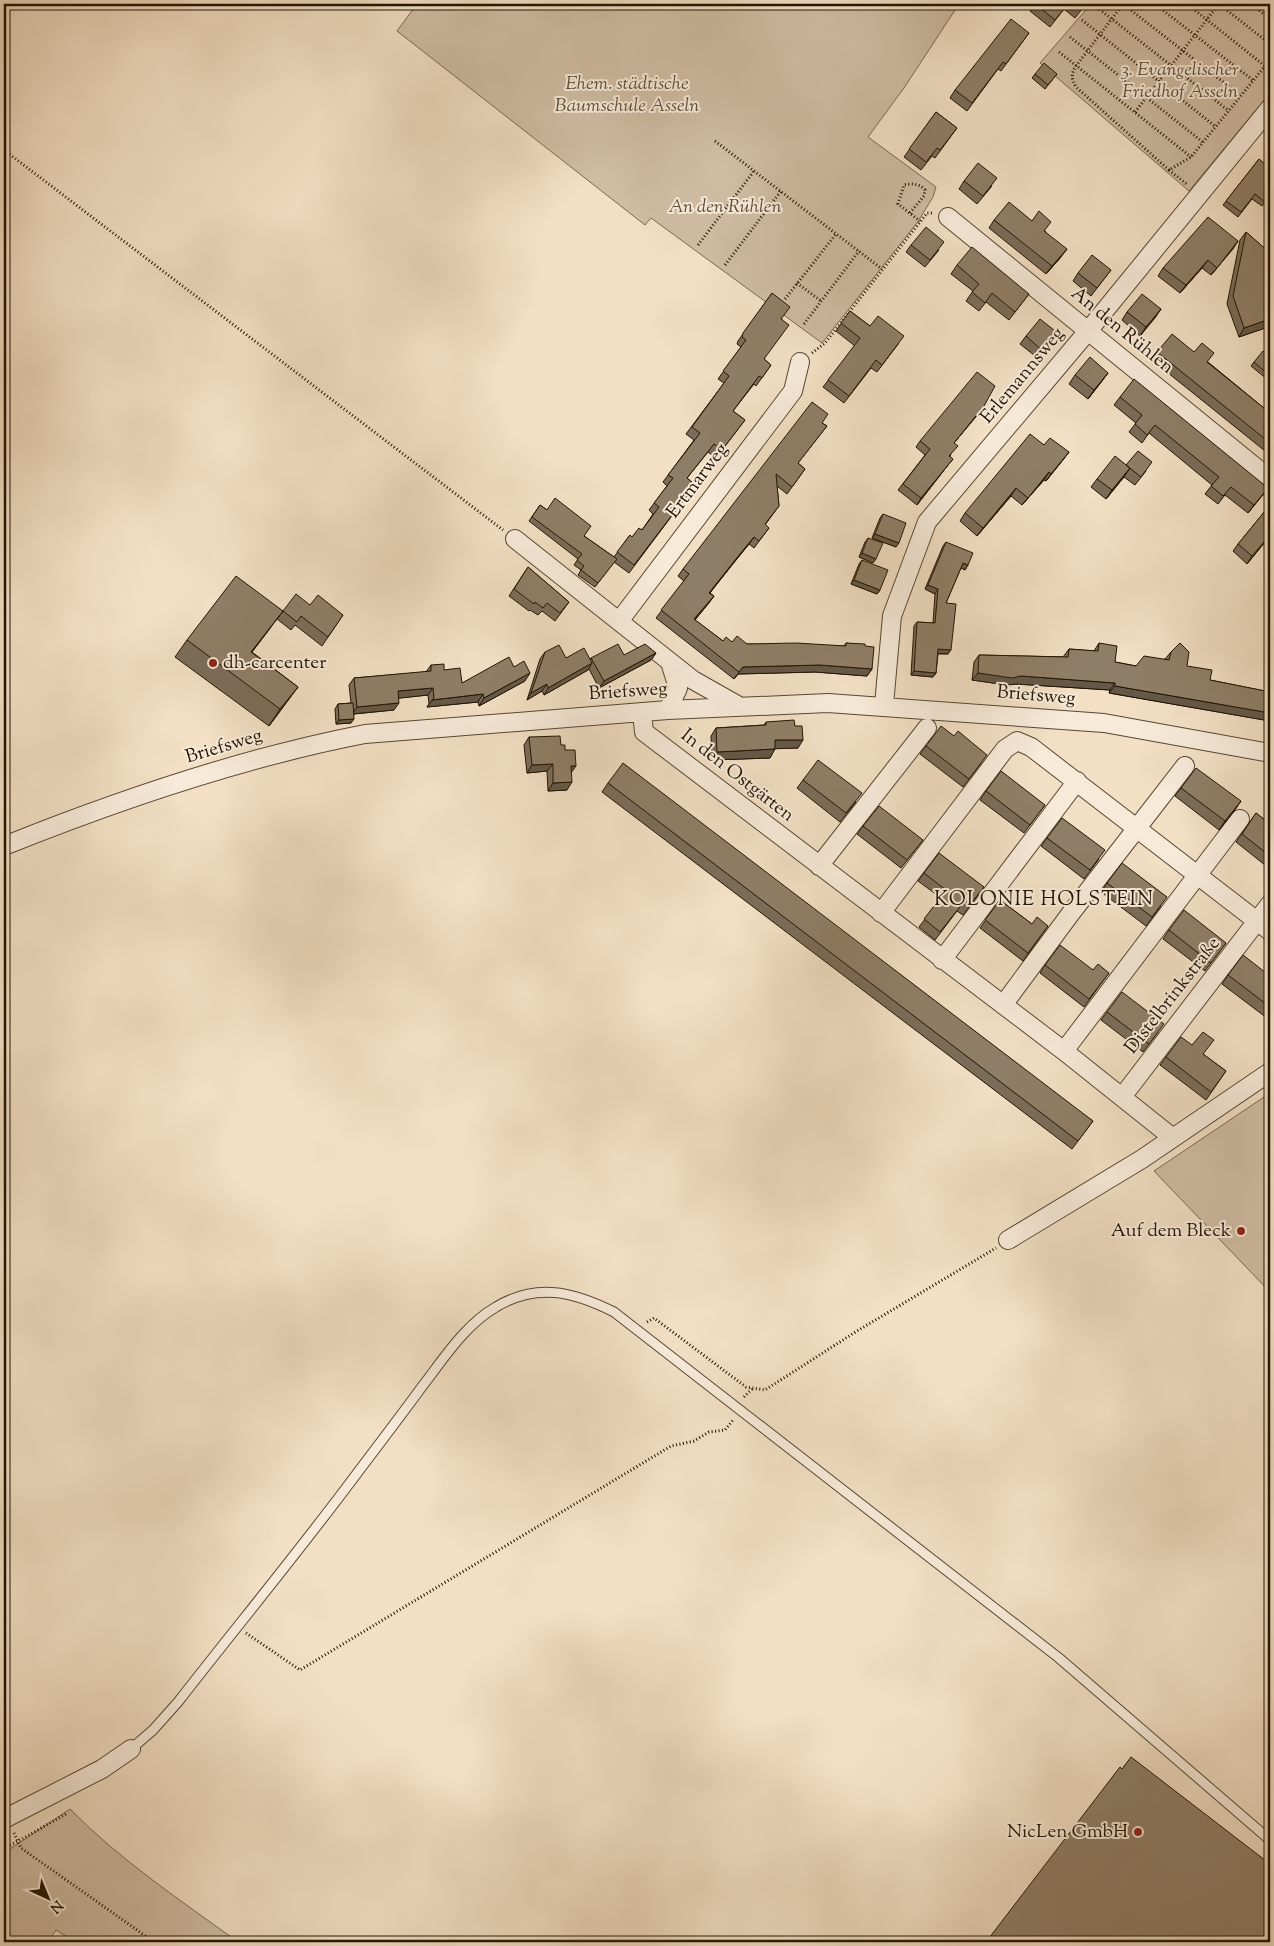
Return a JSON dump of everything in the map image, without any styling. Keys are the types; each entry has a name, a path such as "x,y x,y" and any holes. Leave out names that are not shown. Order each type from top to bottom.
{"street":[{"name":"Erlemannsweg","path":"884,705 892,616 927,522 1088,331 1270,108"},
{"name":"An den Rühlen","path":"941,215 1270,478"},
{"name":"Ertmarweg","path":"620,620 793,391 800,362"},
{"path":"515,539 620,620 670,662 719,696 742,707"},
{"path":"668,710 678,688 670,662"},
{"name":"Briefsweg","path":"4,846 144,793 231,766 365,734 668,710 828,703 884,705 1104,723 1270,753"},
{"name":"In den Ostgärten","path":"642,712 644,732 1064,1051 1173,1138"},
{"path":"819,866 927,728"},
{"path":"881,913 1005,749 1016,741 1031,746 1264,926"},
{"path":"1003,1005 1071,913 1185,766"},
{"path":"942,960 1077,781"},
{"path":"1064,1051 1240,819"},
{"name":"Distelbrinkstraße","path":"1122,1096 1264,926 1270,904"},
{"path":"1008,1240 1094,1189 1270,1072"},
{"path":"8,1826 102,1769 131,1749"}],"lane":[{"path":"131,1749 153,1730 178,1702 328,1513 445,1356 469,1329 495,1307 514,1298 540,1291 564,1293 590,1301 614,1312 1059,1658 1270,1840"}],"path":[{"path":"1200,194 1169,170 1076,87 1071,73 1123,4 1241,96"},
{"path":"1155,4 1254,81"},
{"path":"1187,4 1265,66"},
{"path":"1135,112 1219,4 1270,44"},
{"path":"1251,4 1270,19"},
{"path":"1094,5 1229,111"},
{"path":"1082,20 1216,127"},
{"path":"1070,37 1204,143"},
{"path":"1059,52 1191,157"},
{"path":"1169,170 1191,157 1204,143 1270,60"},
{"path":"714,141 882,269"},
{"path":"4,150 515,539"},
{"path":"698,245 754,171"},
{"path":"910,214 924,196 925,190 922,187 909,184 904,185 898,204 910,214 920,221"},
{"path":"724,265 781,191"},
{"path":"800,362 825,343 927,213 941,215"},
{"path":"785,299 836,234"},
{"path":"804,324 859,251"},
{"path":"797,283 821,302"},
{"path":"639,1332 644,1323 654,1318 746,1387 754,1390 765,1390 857,1331 1008,1240"},
{"path":"238,1626 300,1670 671,1446 694,1441 709,1432 725,1430 734,1418 736,1407"},
{"path":"4,1849 66,1814"},
{"path":"8,1826 21,1848 154,1942"}],"green space":[{"name":"Ehem. städtische Baumschule Asseln","path":"417,4 959,4 904,88 868,137 936,187 933,197 917,223 822,343 651,218 645,225 397,31"},
{"name":"3. Evangelischer Friedhof Asseln","path":"1091,4 1270,4 1270,93 1189,191 1040,63"},
{"name":"Auf dem Bleck","path":"1270,1093 1270,1292 1154,1171"},
{"path":"70,1809 89,1828 130,1862 238,1942 75,1942 56,1930 48,1942 4,1942 4,1853"}],"building":[{"path":"1035,4 1068,4 1055,20"},
{"path":"1071,4 1085,4 1080,10"},
{"path":"1011,19 1029,33 1006,64 1003,62 972,103 955,90"},
{"path":"1044,63 1057,74 1048,85 1035,74"},
{"path":"936,112 957,128 940,150 937,148 926,162 909,149"},
{"path":"1259,159 1270,168 1270,196 1265,202 1255,194 1241,212 1226,201"},
{"path":"978,163 997,178 983,196 964,181"},
{"path":"1009,202 1032,221 1039,211 1051,222 1044,231 1067,249 1052,266 994,220"},
{"path":"1208,217 1238,241 1217,268 1208,260 1186,285 1163,268"},
{"path":"926,227 944,242 930,260 911,245"},
{"path":"1246,232 1270,253 1270,288 1265,294 1270,310 1270,319 1244,328 1233,296"},
{"path":"972,247 1029,294 1015,312 992,293 985,303 972,292 979,284 957,265"},
{"path":"1092,255 1111,270 1097,288 1078,273"},
{"path":"772,293 790,307 781,319 789,325 764,359 771,365 762,378 759,376 733,411 745,420 722,450 714,444 687,478 695,485 634,565 617,552 630,535 632,537 639,528 642,530 659,507 654,503 673,478 668,475 700,433 692,427 729,376 723,371 746,340 742,337 743,333"},
{"path":"1142,294 1161,309 1146,327 1127,312"},
{"path":"850,311 870,326 878,316 904,336 882,365 876,360 849,396 828,380 860,338 841,323"},
{"path":"1040,319 1059,334 1044,352 1026,336"},
{"path":"1172,334 1194,352 1202,343 1214,353 1207,362 1270,413 1270,443 1157,352"},
{"path":"1263,351 1270,357 1270,376 1254,362"},
{"path":"1090,357 1108,373 1094,390 1075,375"},
{"path":"977,372 995,386 984,406 954,443 958,446 949,456 953,459 921,498 903,484 930,449 920,441"},
{"path":"1134,379 1268,488 1254,505 1231,487 1223,496 1211,486 1219,477 1155,425 1147,435 1135,424 1142,415 1120,397"},
{"path":"812,402 828,414 822,423 827,426 798,463 805,469 792,487 776,474 779,506 765,524 769,528 759,541 754,537 709,593 714,596 694,619 723,641 726,637 732,642 737,636 747,644 796,643 846,646 846,643 865,644 865,646 874,647 872,669 820,665 743,667 739,672 661,610 689,574 683,569"},
{"path":"1030,434 1044,445 1050,438 1069,452 1051,474 1049,472 1028,498 1016,488 983,528 965,513"},
{"path":"1138,451 1152,462 1141,477 1126,465"},
{"path":"1115,456 1130,468 1112,490 1097,479"},
{"path":"555,498 591,526 584,536 617,559 598,583 581,570 584,566 577,560 582,554 532,517 540,505 547,510"},
{"path":"1270,505 1270,535 1252,556 1238,544"},
{"path":"883,514 906,523 899,543 875,534"},
{"path":"868,538 883,543 876,559 862,553"},
{"path":"946,542 973,553 968,565 963,563 946,603 956,604 951,650 938,649 936,673 914,671 917,622 935,623 938,589 928,585"},
{"path":"862,560 888,570 880,590 854,580"},
{"path":"528,567 569,602 560,613 547,603 543,608 535,602 534,604 514,589"},
{"name":"dh-carcenter","path":"236,576 283,611 251,652 298,687 280,709 187,640"},
{"path":"296,594 310,605 318,595 343,615 328,637 301,616 297,622 283,611"},
{"path":"1099,643 1117,646 1115,662 1136,666 1144,656 1169,660 1171,652 1180,643 1189,652 1187,666 1212,670 1210,680 1270,692 1270,713 1115,686 1115,683 1021,676 1012,678 978,673 979,655 1068,657 1069,649 1098,651"},
{"path":"618,644 624,655 645,644 656,653 604,681 591,658"},
{"path":"559,645 566,658 584,648 592,663 548,688 547,684 531,693 545,652"},
{"path":"509,657 514,667 524,661 530,673 484,698 483,694 432,700 434,698 433,688 398,691 399,703 357,707 354,678 431,671 431,665 444,664 444,670 460,668 462,683"},
{"path":"353,703 354,719 339,720 338,704"},
{"path":"794,720 795,726 802,726 803,740 775,740 775,749 717,752 716,728 766,725 766,722"},
{"path":"941,726 954,736 958,731 987,755 969,779 926,746"},
{"path":"560,736 561,745 565,745 565,750 575,750 576,766 571,766 572,782 553,783 553,764 532,765 529,737"},
{"path":"818,760 862,793 846,813 803,780"},
{"path":"623,763 1093,1121 1078,1141 608,783"},
{"path":"1196,768 1241,801 1225,821 1181,788"},
{"path":"1001,771 1045,805 1030,825 986,791"},
{"path":"879,806 923,840 907,860 863,826"},
{"path":"1256,813 1270,824 1270,856 1242,834"},
{"path":"1062,818 1105,850 1090,870 1047,838"},
{"path":"939,853 984,887 968,907 963,903 940,932 924,919 946,890 924,873"},
{"path":"1122,863 1167,897 1152,917 1107,883"},
{"path":"1000,900 1032,924 1037,917 1048,926 1028,953 985,920"},
{"path":"1184,910 1226,943 1211,963 1169,930"},
{"path":"1060,945 1093,970 1098,964 1109,973 1089,999 1045,965"},
{"path":"1243,955 1270,976 1270,1007 1228,975"},
{"path":"1122,992 1164,1024 1149,1044 1107,1012"},
{"path":"1203,1032 1214,1040 1203,1054 1226,1071 1211,1092 1166,1057 1181,1037 1192,1045"},
{"name":"NicLen GmbH","path":"1131,1757 1270,1864 1270,1942 986,1942 1120,1767 1122,1769"}],"place":[{"name":"dh-carcenter","path":"213,663"},
{"name":"Auf dem Bleck","path":"1241,1231"},
{"name":"NicLen GmbH","path":"1138,1832"}],"district":[{"name":"KOLONIE HOLSTEIN","path":"1044,900"}]}
